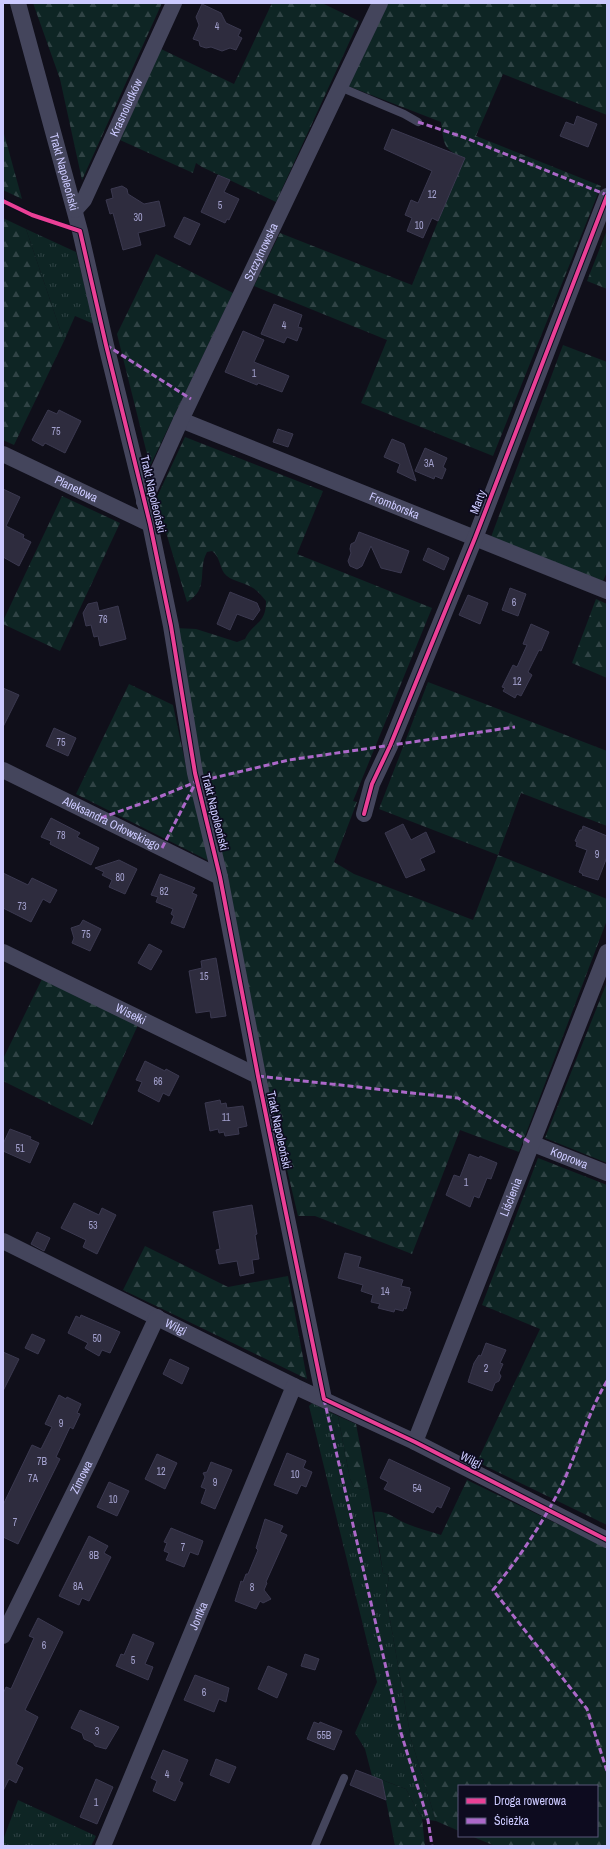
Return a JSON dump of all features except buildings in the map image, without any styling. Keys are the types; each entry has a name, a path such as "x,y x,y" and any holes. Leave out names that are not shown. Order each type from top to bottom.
{"street":[{"name":"Trakt Napoleoński","path":"18,3 74,210 150,524 171,626 195,777 220,877 258,1076 324,1399"},
{"name":"Krasnoludków","path":"74,210 84,200 174,3"},
{"name":"Szczytnowska","path":"144,502 181,420 380,3"},
{"name":"Marty","path":"364,814 372,784 390,746 475,538 607,196"},
{"name":"Fromborska","path":"181,420 607,591"},
{"name":"Planetowa","path":"3,454 150,524"},
{"name":"Aleksandra Orłowskiego","path":"3,770 220,877"},
{"name":"Wisełki","path":"3,952 258,1076"},
{"name":"Liścienia","path":"415,1442 607,952"},
{"name":"Koprowa","path":"531,1143 607,1173"},
{"name":"Wilgi","path":"3,1241 294,1386 415,1442 607,1540"},
{"name":"Zimowa","path":"3,1636 88,1464 157,1317"},
{"name":"Jontka","path":"103,1846 294,1386"}],"lane":[{"path":"340,87 404,114 418,122"},
{"path":"315,1846 344,1778"}],"green space":[{"path":"33,3 162,3 82,180 60,79"},
{"path":"272,3 322,3 359,21 276,202 196,163 193,173 120,140 161,49 234,84"},
{"path":"387,3 607,3 607,115 503,74 476,136 601,186 493,456 361,403 387,340 254,286 280,233 412,285 464,158 448,149 444,141 441,122 348,86"},
{"path":"3,130 22,199 3,190"},
{"path":"3,218 26,229 64,341 14,445 3,440"},
{"path":"26,229 76,252 94,324 75,316 64,341"},
{"path":"607,230 607,289 587,281"},
{"path":"156,254 233,293 150,466 117,334"},
{"path":"563,345 607,362 607,572 603,581 491,537"},
{"path":"185,437 323,491 297,554 432,608 353,801 357,802 334,862 354,874 473,920 498,855 607,899 607,920 519,1152 460,1130 412,1254 315,1216 298,1216 268,1089 225,869 76,794 129,684 173,705 187,771 175,628 196,629 237,642 245,639 248,633 264,615 266,601 253,588 227,576 222,570 217,556 212,551 207,552 204,559 201,585 194,597 187,602 156,499"},
{"path":"62,496 120,523 60,651 3,624 3,621"},
{"path":"596,599 607,604 607,678 572,663"},
{"path":"428,682 607,751 607,826 521,793 498,855 379,809"},
{"path":"42,979 138,1025 92,1125 3,1081 3,1059"},
{"path":"607,982 607,1163 545,1138"},
{"path":"538,1158 607,1185 607,1525 477,1462 540,1329 482,1305"},
{"path":"145,1246 228,1287 288,1276 307,1379 123,1290"},
{"path":"312,1403 338,1416 350,1479 354,1487 362,1490 368,1487 383,1573 389,1575 386,1597 411,1739 436,1821 422,1819 406,1789 372,1776 365,1749 355,1733 377,1682 309,1406"},
{"path":"338,1416 356,1424 368,1487 362,1490 354,1487 350,1479"},
{"path":"467,1480 607,1548 607,1846 495,1846 473,1837 598,1837 598,1785 458,1785 458,1831 436,1821 411,1739 386,1597 389,1575 383,1573 374,1512 387,1513 409,1525 441,1535"},
{"path":"382,1780 406,1789 422,1819 425,1846 395,1846"},
{"path":"18,1800 96,1836 91,1846 3,1846 3,1840"}],"marked path":[{"path":"418,122 463,137 607,195"},
{"path":"106,345 191,399"},
{"path":"101,818 196,782 289,760 515,727"},
{"path":"162,848 196,782"},
{"path":"258,1076 458,1098 531,1143"},
{"path":"607,1381 588,1420 566,1476 553,1503 529,1542 493,1590 587,1709 607,1771"},
{"path":"324,1399 401,1733 428,1820 432,1846"}],"cycle path":[{"path":"364,814 372,784 390,746 475,538 607,196"},
{"path":"3,201 32,215 80,231 106,345 150,524 171,626 195,773 220,877 258,1076 324,1399 415,1442 607,1540"}]}
